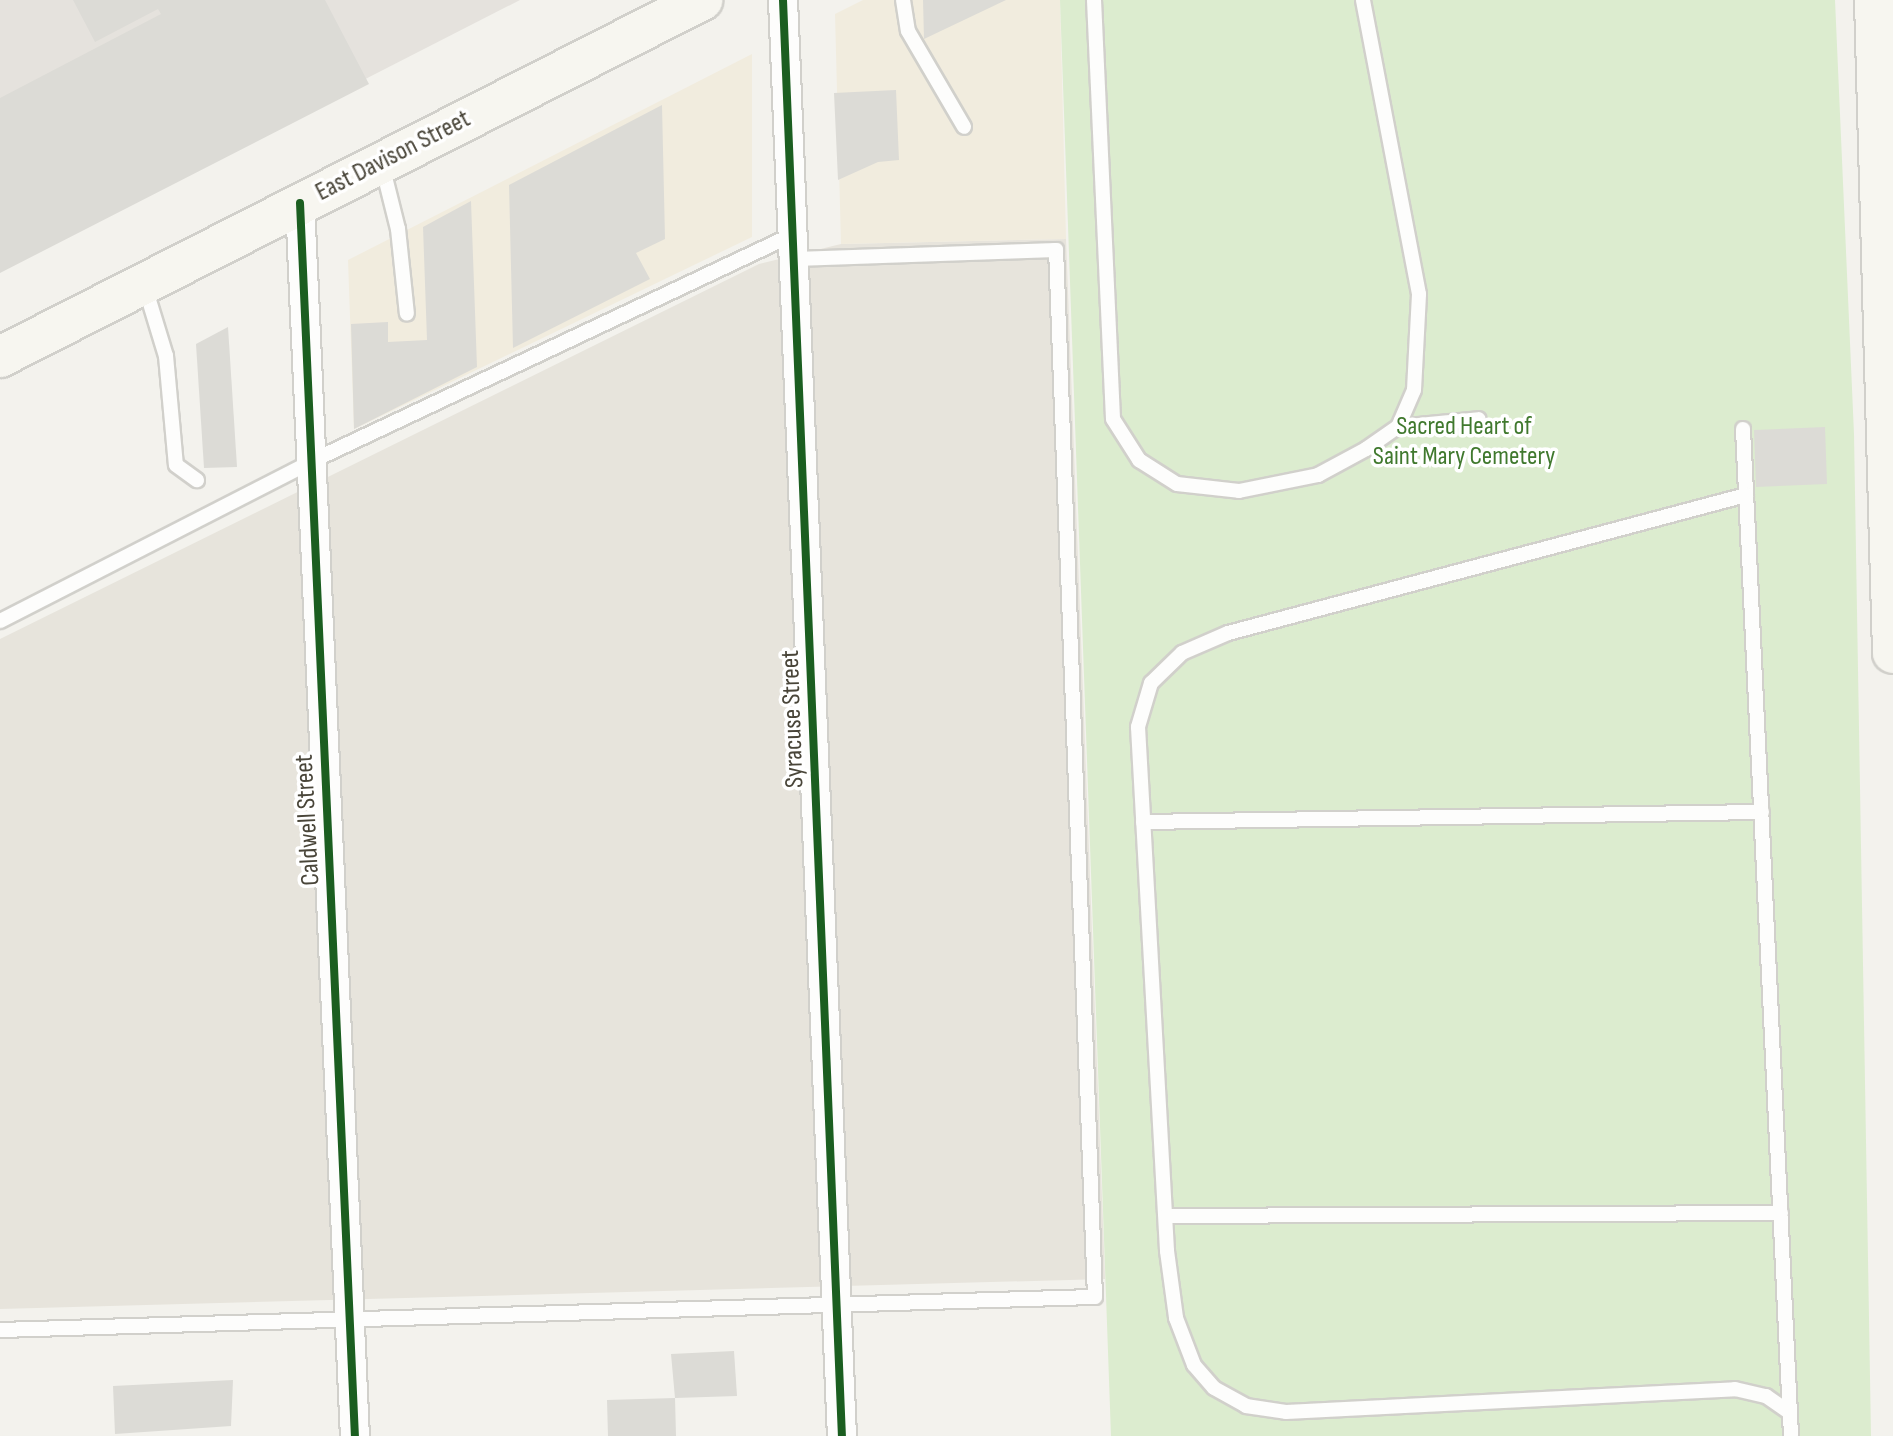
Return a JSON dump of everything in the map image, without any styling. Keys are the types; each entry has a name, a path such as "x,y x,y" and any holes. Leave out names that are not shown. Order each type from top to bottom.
{"main road":[{"name":"East Davison Street","path":"0,357 702,0"},
{"path":"1875,0 1893,653"}],"street":[{"name":"Syracuse Street","path":"783,0 842,1436"},
{"name":"Caldwell Street","path":"300,203 355,1436"}],"lane":[{"path":"903,0 908,31 964,127"},
{"path":"1094,0 1108,375 1113,419 1139,460 1177,484 1239,491 1318,475 1398,427 1479,419"},
{"path":"1363,0 1419,294 1420,357 1398,427"},
{"path":"381,162 398,229 407,314"},
{"path":"0,621 312,461 794,247 1056,250 1095,1297 837,1308 0,1330"},
{"path":"144,283 166,356 176,465 197,480"},
{"path":"1743,429 1791,1436"},
{"path":"1746,495 1228,633 1182,653 1151,683 1138,727 1166,1216 1176,1318 1194,1365 1214,1388 1246,1406 1286,1412 1735,1389 1766,1396 1790,1413"},
{"path":"1143,822 1762,812"},
{"path":"1166,1216 1781,1213"}],"shaded area":[{"path":"0,0 520,0 0,266"},
{"path":"863,0 1060,0 1066,239 841,244 835,14"},
{"path":"752,54 752,237 354,429 348,260"},
{"path":"1066,239 1105,1279 0,1309 0,639 759,264 841,244"}],"green space":[{"name":"Sacred Heart of Saint Mary Cemetery","path":"1060,0 1835,0 1854,434 1871,1436 1111,1436"}],"building":[{"path":"73,0 325,0 369,84 0,273 0,98 161,14 158,9 95,42"},
{"path":"923,0 1006,0 924,39"},
{"path":"896,90 899,160 878,162 838,180 834,93"},
{"path":"662,105 665,239 636,253 650,279 513,348 509,185"},
{"path":"471,201 477,367 354,429 351,324 388,322 388,342 427,340 423,227"},
{"path":"228,327 237,467 204,468 196,344"},
{"path":"1825,427 1827,484 1756,487 1754,430"},
{"path":"734,1351 737,1396 675,1398 671,1354"},
{"path":"233,1380 231,1426 115,1434 113,1386"},
{"path":"675,1398 676,1436 608,1436 607,1400"}],"cycle path":[{"path":"783,0 842,1436"},
{"path":"300,203 355,1436"}]}
